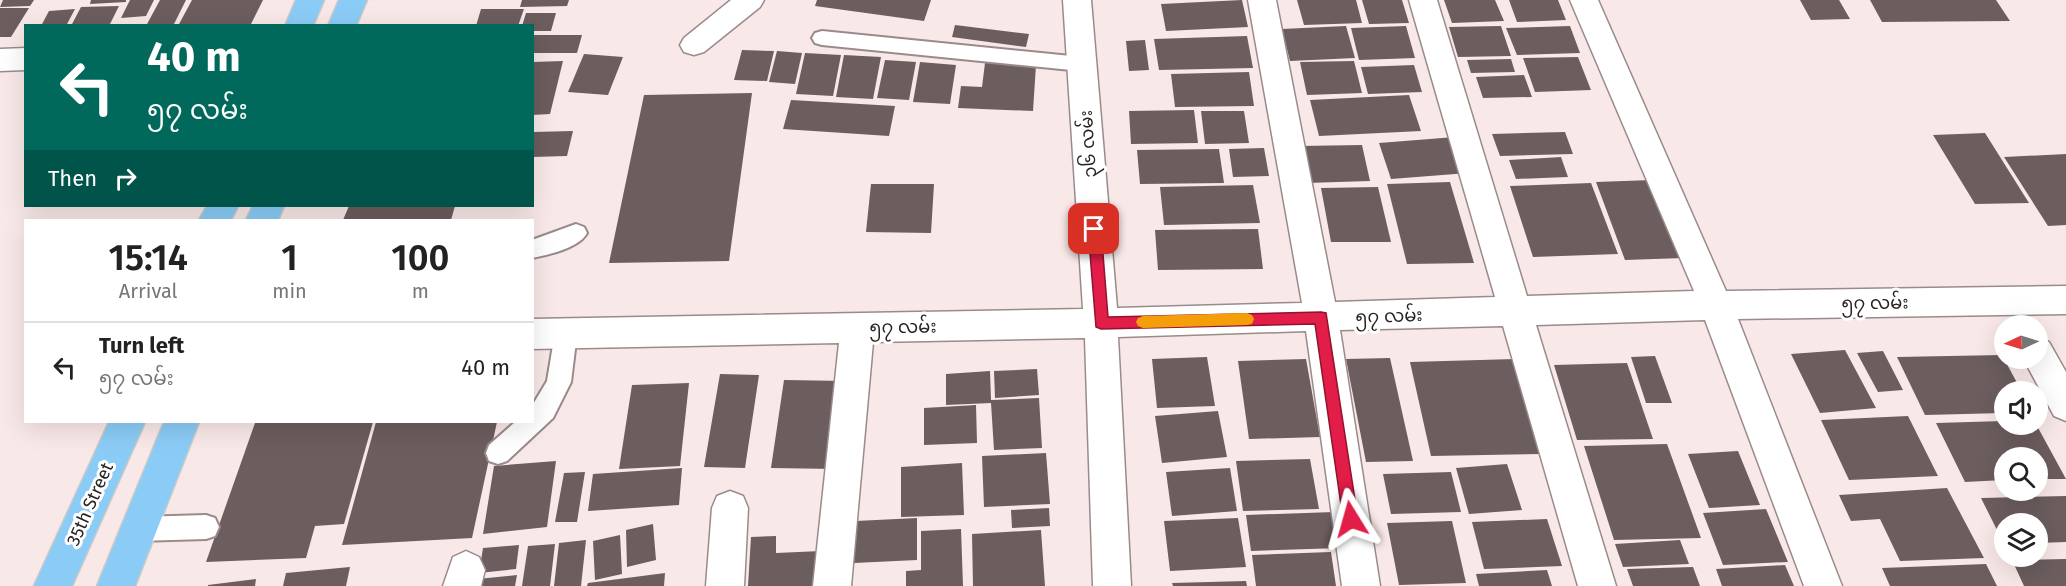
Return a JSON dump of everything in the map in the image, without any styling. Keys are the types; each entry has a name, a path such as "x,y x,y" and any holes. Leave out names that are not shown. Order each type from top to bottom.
{"main road":[{"path":"301,24 310,0"},
{"path":"343,24 353,0"},
{"name":"35th Street","path":"53,586 127,423"},
{"path":"116,586 181,423"}],"street":[{"path":"694,45 750,0"},
{"name":"၃၆ လမ်း","path":"1077,0 1101,323 1112,586"},
{"path":"1262,0 1321,318 1361,586"},
{"path":"1423,0 1598,586"},
{"path":"1584,0 1716,305 1822,586"},
{"path":"0,60 24,59"},
{"name":"၅၇ လမ်း","path":"534,334 1321,318 1716,305 2015,313 2066,300"},
{"path":"832,586 857,328"},
{"path":"2046,369 2066,405"},
{"path":"725,586 729,508"}],"lane":[{"path":"822,38 1082,64"},
{"path":"534,249 576,233"},
{"path":"534,420 545,410 559,382 566,333"},
{"path":"498,453 531,423"},
{"path":"138,529 206,527"}],"building":[{"path":"3,0 34,0 30,6 0,7"},
{"path":"91,0 126,0 126,2 90,4"},
{"path":"130,0 154,0 146,16 121,18"},
{"path":"160,0 186,0 174,24 147,24"},
{"path":"192,0 263,0 251,24 179,24"},
{"path":"522,0 569,0 567,6 520,7"},
{"path":"817,0 931,0 924,21 815,6"},
{"path":"1242,0 1248,27 1166,31 1161,4"},
{"path":"1297,0 1356,0 1362,23 1304,25"},
{"path":"1362,0 1402,0 1409,23 1369,24"},
{"path":"1444,0 1495,0 1504,21 1452,23"},
{"path":"1509,0 1558,0 1566,20 1517,22"},
{"path":"1800,0 1839,0 1850,19 1811,20"},
{"path":"1870,0 1996,0 2010,21 1882,22"},
{"path":"119,6 110,24 72,24 81,7"},
{"path":"0,8 29,8 11,37 0,37"},
{"path":"75,9 67,24 42,24 49,11"},
{"path":"481,9 524,9 519,24 477,24"},
{"path":"526,13 556,13 551,31 534,31 534,24 523,24"},
{"path":"955,25 1029,34 1026,47 952,37"},
{"path":"1346,26 1355,58 1290,61 1282,29"},
{"path":"1406,26 1415,58 1359,60 1351,28"},
{"path":"1501,26 1511,56 1458,57 1449,27"},
{"path":"1570,26 1580,53 1517,55 1506,28"},
{"path":"534,35 582,35 577,53 534,53"},
{"path":"1247,36 1253,68 1159,70 1154,39"},
{"path":"1145,40 1149,70 1129,71 1126,41"},
{"path":"742,50 774,51 767,81 734,80"},
{"path":"777,51 802,53 795,84 769,82"},
{"path":"805,53 841,55 833,96 796,94"},
{"path":"584,54 623,57 608,95 568,92"},
{"path":"844,55 881,57 873,99 836,97"},
{"path":"1578,57 1591,90 1535,92 1523,58"},
{"path":"1511,59 1515,72 1471,73 1467,60"},
{"path":"885,60 916,62 909,100 877,98"},
{"path":"563,61 550,114 534,115 534,62"},
{"path":"1354,61 1362,93 1307,95 1300,62"},
{"path":"920,62 956,65 950,104 913,102"},
{"path":"985,63 1036,65 1033,111 958,108 961,86 982,87"},
{"path":"1414,65 1422,92 1368,94 1361,67"},
{"path":"1249,72 1254,106 1175,107 1171,74"},
{"path":"1524,75 1532,97 1483,98 1476,77"},
{"path":"752,93 729,261 609,263 644,95"},
{"path":"1409,95 1421,131 1319,136 1310,100"},
{"path":"791,100 895,106 889,136 783,129"},
{"path":"1194,110 1198,143 1131,144 1129,111"},
{"path":"1201,111 1244,111 1249,143 1205,144"},
{"path":"573,131 567,156 534,157 534,132"},
{"path":"1565,132 1573,154 1500,156 1492,134"},
{"path":"1985,133 2029,203 1975,204 1933,135"},
{"path":"1455,137 1468,173 1391,179 1379,143"},
{"path":"1362,145 1370,181 1306,183 1299,146"},
{"path":"1264,148 1269,176 1233,177 1229,149"},
{"path":"1219,149 1224,183 1140,184 1137,150"},
{"path":"2066,154 2066,225 2048,226 2004,157"},
{"path":"1561,157 1568,177 1516,179 1509,160"},
{"path":"1652,180 1683,258 1625,260 1596,182"},
{"path":"1450,182 1474,263 1407,264 1387,184"},
{"path":"1591,183 1618,254 1533,257 1510,186"},
{"path":"871,184 934,184 931,233 866,232"},
{"path":"1253,185 1260,223 1164,225 1160,187"},
{"path":"1378,187 1391,242 1331,242 1321,188"},
{"path":"349,207 455,207 451,219 343,219"},
{"path":"1258,229 1263,269 1158,270 1155,230"},
{"path":"1845,350 1876,408 1820,413 1791,354"},
{"path":"1883,351 1903,390 1878,392 1857,353"},
{"path":"1994,355 1994,369 2010,369 2016,381 1994,381 1994,413 1925,415 1897,357"},
{"path":"1655,356 1672,403 1646,403 1631,357"},
{"path":"1207,357 1215,406 1157,408 1152,359"},
{"path":"1390,358 1413,461 1366,462 1346,359"},
{"path":"1306,359 1320,437 1249,439 1238,361"},
{"path":"1515,359 1541,454 1431,456 1410,362"},
{"path":"1627,363 1653,439 1577,440 1554,365"},
{"path":"1037,369 1039,395 995,398 994,371"},
{"path":"990,371 991,400 1039,398 1042,448 994,450 991,403 946,405 946,374"},
{"path":"720,374 759,375 745,468 704,467"},
{"path":"784,380 846,381 836,469 771,468"},
{"path":"689,383 680,466 619,469 632,385"},
{"path":"976,405 977,443 924,445 924,408"},
{"path":"1218,411 1227,457 1162,463 1155,416"},
{"path":"1908,416 1938,476 1849,480 1821,420"},
{"path":"1994,421 1994,435 2042,435 2066,479 2048,479 2048,447 1994,447 1994,481 1965,482 1936,423"},
{"path":"255,423 373,423 344,524 315,526 306,558 206,562"},
{"path":"376,423 497,423 472,538 342,545"},
{"path":"1667,444 1701,538 1614,540 1584,446"},
{"path":"1738,451 1760,505 1709,508 1688,454"},
{"path":"1046,453 1050,504 984,507 982,456"},
{"path":"1310,459 1319,509 1243,511 1236,461"},
{"path":"556,461 547,527 483,534 494,466"},
{"path":"962,463 964,515 901,517 901,467"},
{"path":"1507,464 1522,510 1469,514 1456,468"},
{"path":"682,468 679,505 588,511 593,474"},
{"path":"1230,468 1237,511 1172,516 1166,472"},
{"path":"585,472 577,522 555,522 564,473"},
{"path":"1451,472 1461,512 1391,514 1383,474"},
{"path":"1947,488 1984,558 1900,561 1880,519 1851,521 1839,495"},
{"path":"2048,496 2066,496 2066,542 2048,543 2048,513 1994,513 1994,524 1981,498 1994,498 1994,501 2048,501"},
{"path":"1049,508 1050,526 1012,528 1011,510"},
{"path":"1766,509 1788,562 1723,565 1703,513"},
{"path":"1334,512 1341,548 1251,551 1246,515"},
{"path":"917,518 917,560 854,563 856,521"},
{"path":"1238,518 1246,567 1170,571 1164,521"},
{"path":"1547,519 1562,566 1484,569 1472,522"},
{"path":"1452,521 1466,583 1399,585 1387,523"},
{"path":"653,524 656,560 627,567 626,530"},
{"path":"961,529 963,586 906,586 906,571 921,570 921,531"},
{"path":"1041,530 1045,586 973,586 972,534"},
{"path":"620,535 622,574 595,580 593,541"},
{"path":"776,536 776,553 821,551 820,586 748,586 751,537"},
{"path":"586,540 581,586 554,586 559,543"},
{"path":"1680,540 1689,564 1623,567 1615,544"},
{"path":"555,544 550,586 522,586 528,546"},
{"path":"519,545 516,569 479,573 483,548"},
{"path":"1331,552 1336,586 1256,586 1252,555"},
{"path":"2048,559 2066,559 2066,586 2024,586 2015,567 2048,567"},
{"path":"1986,564 1997,586 1890,586 1882,568"},
{"path":"1785,565 1794,586 1722,586 1716,569"},
{"path":"350,567 346,586 283,586 286,573"},
{"path":"1693,567 1700,586 1633,586 1627,569"},
{"path":"1547,570 1552,586 1479,586 1476,574"},
{"path":"665,573 664,586 587,586 588,583"},
{"path":"517,575 515,586 476,586 478,579"},
{"path":"256,579 255,586 208,586 208,585"},
{"path":"1246,581 1247,586 1173,586 1172,583"}],"slow traffic":[{"path":"1143,322 1247,319"}],"route":[{"path":"1094,229 1101,323 1321,318 1351,519"}]}
